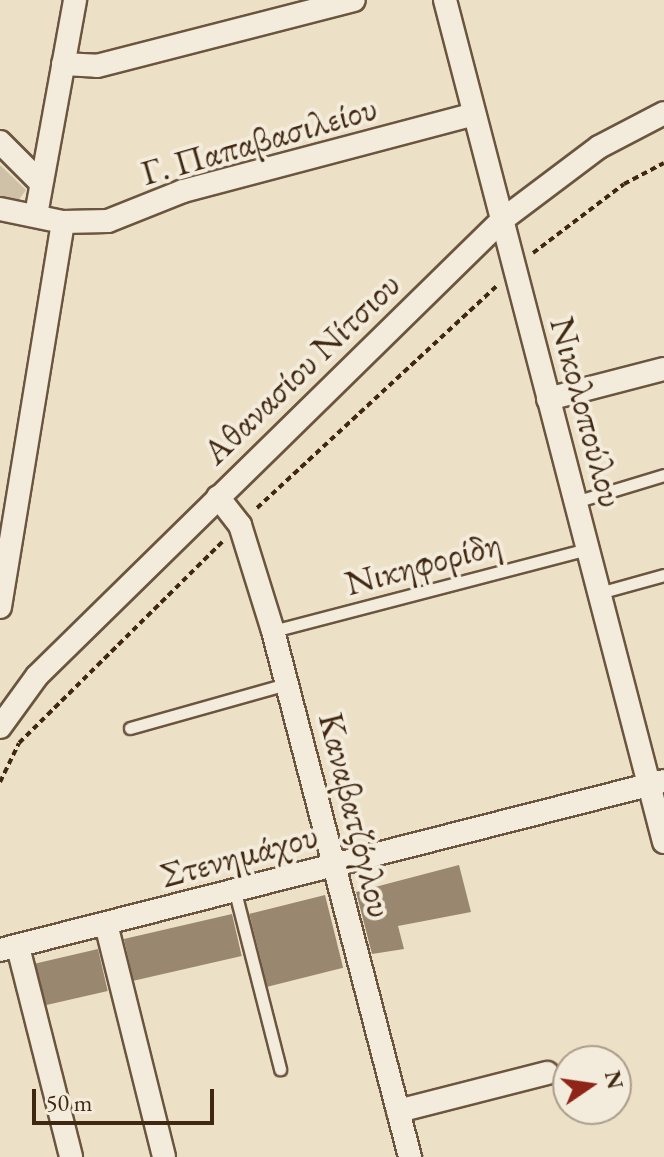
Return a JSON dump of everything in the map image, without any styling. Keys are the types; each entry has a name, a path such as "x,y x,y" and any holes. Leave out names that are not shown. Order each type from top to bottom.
{"street":[{"path":"36,215 75,0"},
{"path":"63,64 97,66 354,0"},
{"name":"Νικολοπούλου","path":"445,0 599,593 656,783 664,842"},
{"name":"Αθανασίου Νίτσιου","path":"0,727 6,701 502,220 599,147 664,113"},
{"name":"Γ. Παπαβασιλείου","path":"0,209 63,222 108,221 183,191 474,114"},
{"path":"0,142 41,183"},
{"path":"0,607 63,222"},
{"path":"548,399 664,369"},
{"name":"Καναβατζόγλου","path":"218,497 240,525 273,631 410,1157"},
{"name":"Στενημάχου","path":"9,948 656,783"},
{"path":"106,924 164,1157"},
{"path":"9,948 71,1157"},
{"path":"398,1111 547,1073"}],"lane":[{"path":"575,502 664,475"},
{"name":"Νικηφορίδη","path":"273,631 588,549"},
{"path":"599,593 664,575"},
{"path":"130,728 287,684"},
{"path":"235,892 280,1069"}],"path":[{"path":"0,782 19,743 50,708 240,525 568,224 664,163"}],"shaded area":[{"path":"0,165 26,190 15,205 0,202"}],"building":[{"path":"459,865 471,912 398,926 404,949 372,954 356,892"},
{"path":"325,895 343,968 267,987 249,914"},
{"path":"232,914 242,956 134,981 124,939"},
{"path":"98,949 108,991 45,1005 36,963"}]}
